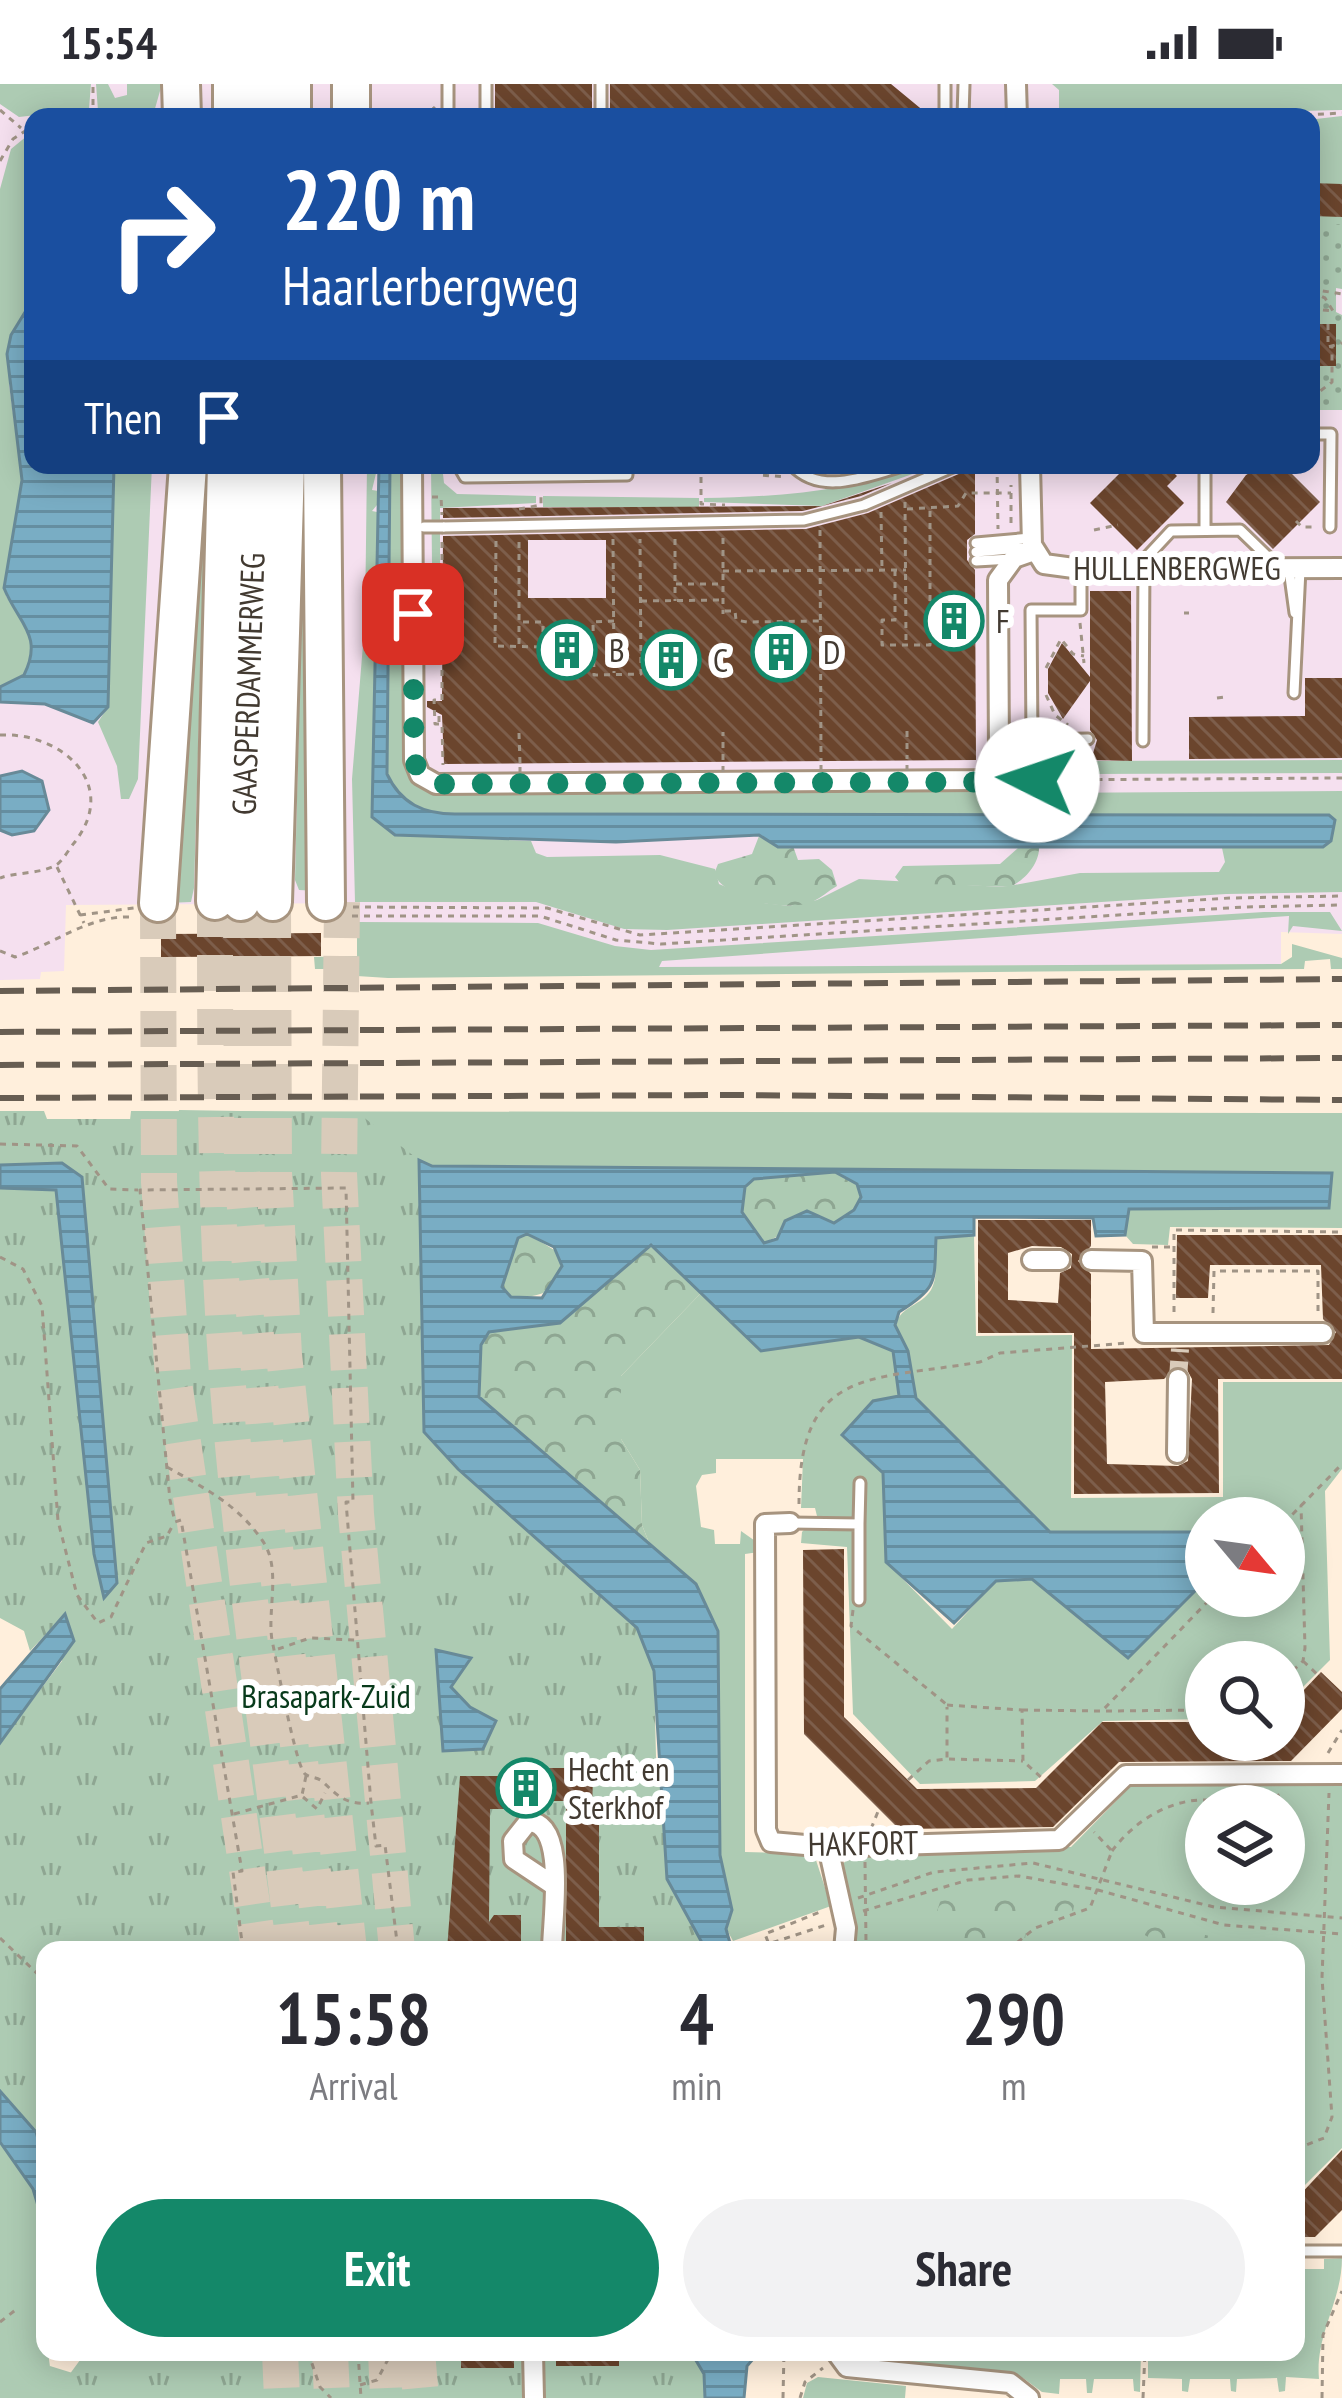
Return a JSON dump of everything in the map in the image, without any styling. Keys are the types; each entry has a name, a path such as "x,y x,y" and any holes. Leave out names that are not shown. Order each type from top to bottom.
{"highway":[{"path":"147,908 171,474"},
{"path":"147,908 164,785 187,474"},
{"name":"GAASPERDAMMERWEG","path":"226,474 243,902"},
{"name":"GAASPERDAMMERWEG","path":"243,902 255,474"},
{"name":"GAASPERDAMMERWEG","path":"243,902 285,474"},
{"path":"322,474 335,907"},
{"path":"335,907 347,474"}],"street":[{"path":"413,474 418,527 414,760 431,783 974,782 996,764 998,580 1012,551 1032,545"},
{"name":"HULLENBERGWEG","path":"1030,474 1032,545 1044,564 1081,569 1342,568"},
{"path":"1032,1260 1060,1260"},
{"path":"1091,1260 1142,1261 1144,1333 1178,1339 1320,1333"},
{"path":"1177,1454 1178,1379"},
{"name":"HAKFORT","path":"794,1524 765,1524 766,1830 771,1842 828,1847 1059,1840 1126,1775 1335,1774"},
{"path":"828,1847 844,1941"},
{"path":"552,1941 553,1885"},
{"path":"533,2361 533,2398"},
{"path":"842,2361 847,2367 1010,2383 1029,2398"}],"lane":[{"path":"1320,434 1331,434 1330,527"},
{"path":"571,474 627,474"},
{"path":"802,474 829,483 868,474"},
{"path":"418,527 725,525 820,517 937,474"},
{"path":"1205,474 1205,530"},
{"path":"1143,741 1144,560 1171,531 1240,530 1286,569 1289,602 1295,613 1294,693"},
{"path":"976,552 998,544 1012,551"},
{"path":"976,552 1032,545"},
{"path":"976,552 1012,551"},
{"path":"1081,569 1079,610 1031,610 1032,740 1088,740"},
{"path":"157,703 164,785"},
{"path":"859,1600 860,1483"},
{"path":"794,1524 859,1524"},
{"path":"1305,2251 1342,2251"}],"path":[{"path":"0,110 22,130 0,160"},
{"path":"1320,391 1333,382 1328,324"},
{"path":"1332,347 1342,344"},
{"path":"439,724 434,724 434,700 442,700 442,654 434,568 442,568 441,497 456,474"},
{"path":"701,474 701,504 725,504 723,613 736,611 736,620 747,622 820,622"},
{"path":"761,474 805,477"},
{"path":"997,474 998,544"},
{"path":"1011,479 1012,551"},
{"path":"905,488 906,646"},
{"path":"905,509 958,506 966,493 1010,493"},
{"path":"432,497 441,497"},
{"path":"881,498 882,570"},
{"path":"519,648 518,506 538,505"},
{"path":"895,570 895,620 882,620 882,645 930,645 930,510"},
{"path":"820,517 821,771"},
{"path":"675,525 675,601"},
{"path":"1094,530 1118,525"},
{"path":"496,526 495,646 543,646 543,622 519,622"},
{"path":"613,526 614,675"},
{"path":"614,622 593,622 594,675 641,674 640,526"},
{"path":"723,571 906,570"},
{"path":"675,584 722,584"},
{"path":"640,601 723,601"},
{"path":"1079,610 1084,659 1061,639 1045,680 1055,716 1074,728 1088,728 1089,779"},
{"path":"433,653 442,654"},
{"path":"1217,698 1225,698"},
{"path":"440,712 442,765"},
{"path":"907,731 907,771"},
{"path":"723,732 723,772"},
{"path":"519,733 520,773"},
{"path":"0,735 27,734 78,762 89,791 83,832 56,865 0,878"},
{"path":"996,764 1024,778 1342,778"},
{"path":"56,865 85,926"},
{"path":"335,907 547,908 640,935 1212,899 1342,896"},
{"path":"335,907 540,916 616,940 661,944 1244,907 1342,905"},
{"path":"80,915 147,908"},
{"path":"0,951 15,957 85,926 147,908"},
{"path":"0,1144 77,1146 110,1189 346,1188 353,1502 346,1502 370,1803 376,1846 385,1845 397,1941"},
{"path":"0,1256 23,1269 42,1306 58,1521 77,1595 98,1623 111,1617 146,1543 167,1536 175,1522 140,1190"},
{"path":"1178,1339 1174,1230 1342,1232"},
{"path":"1213,1334 1214,1271 1318,1271 1320,1333"},
{"path":"794,1524 800,1456 808,1426 824,1404 848,1386 1000,1353 1140,1342 1144,1333"},
{"path":"1305,1501 1342,1464"},
{"path":"167,1467 240,1510 265,1542 290,1739 306,1776 302,1795"},
{"path":"175,1522 181,1520 242,1871 233,1872 242,1941"},
{"path":"859,1600 850,1613 851,1626 947,1706 1185,1710"},
{"path":"1102,1711 1194,1617"},
{"path":"276,1649 310,1638 358,1640"},
{"path":"1305,1662 1318,1675"},
{"path":"947,1706 947,1759"},
{"path":"1022,1710 1022,1761"},
{"path":"1305,2145 1324,2138 1332,2117 1322,1978 1335,1774 1328,1746 1342,1730"},
{"path":"908,1780 929,1761 947,1759 1022,1761 1044,1780"},
{"path":"1019,1941 1035,1928 1083,1914 1112,1851 1139,1821 1168,1808 1211,1800 1259,1804 1283,1792 1296,1774"},
{"path":"306,1776 322,1780 326,1790 355,1804 370,1803"},
{"path":"302,1795 316,1810 326,1790"},
{"path":"232,1815 302,1795"},
{"path":"1082,1818 1112,1851"},
{"path":"865,1844 866,1941"},
{"path":"782,1941 842,1912 865,1895 934,1872 1005,1862 1052,1865 1214,1907 1342,1918"},
{"path":"767,1941 765,1934 842,1912 865,1910 968,1880 1019,1876 1098,1890 1224,1925 1342,1934"},
{"path":"0,1938 36,1972"},
{"path":"1322,2398 1324,2335 1342,2291"},
{"path":"0,2322 18,2308"},
{"path":"311,2361 320,2387 331,2398"},
{"path":"359,2361 361,2398"},
{"path":"360,2385 377,2380 387,2361"},
{"path":"784,2361 784,2398"},
{"path":"800,2398 805,2382 829,2361"},
{"path":"1143,2398 1144,2361"}],"shaded area":[{"path":"0,84 1342,84 1342,934 1281,932 1281,964 381,969 355,922 355,903 66,905 64,971 41,972 40,979 0,980"}],"green space":[{"path":"0,84 91,84 89,108 24,108 24,116 19,117 0,104"},
{"path":"96,84 108,84 115,98 127,95 127,84 162,84 155,108 98,108"},
{"path":"1052,84 1342,84 1342,110 1059,108 1059,90"},
{"path":"1342,116 1342,224 1320,224 1320,119"},
{"path":"24,138 24,313 16,325 9,384 22,480 6,596 25,625 31,652 24,675 0,687 0,189 11,149"},
{"path":"1320,224 1342,224 1342,289 1336,288 1336,312 1342,315 1342,410 1320,410 1320,366 1326,366 1331,327 1320,325"},
{"path":"114,474 152,474 138,779 129,799 121,799 117,766 98,722 108,707"},
{"path":"305,474 318,891 299,890 295,880"},
{"path":"367,474 376,474 372,490 378,491 372,511 377,512 373,816 395,835 531,841 536,853 547,857 660,855 715,869 719,884 764,903 789,906 817,900 859,879 1003,887 1080,873 1219,872 1225,862 1222,848 1324,847 1331,841 1335,822 1329,815 455,814 424,809 406,800 387,774 390,474 405,474 413,777 994,779 1036,793 1342,791 1342,892 1226,894 667,930 624,929 536,902 355,902 352,779 365,620"},
{"path":"431,474 443,474 444,483 457,494 536,496 536,503 440,508 440,566 432,566"},
{"path":"913,474 822,506 704,502 704,498 842,487"},
{"path":"193,481 206,484 194,888 191,902 167,903"},
{"path":"543,496 699,498 699,507 543,507"},
{"path":"1342,760 1342,773 1090,774 1090,761"},
{"path":"759,836 778,847 793,846 798,860 819,859 832,870 837,886 812,902 787,906 758,902 731,891 714,874 718,864 752,854"},
{"path":"1018,848 1039,848 1037,860 1010,887 900,883 895,877 903,866 1000,864"},
{"path":"1264,912 1330,912 1342,931 1293,926 1288,934 1289,916 662,961 659,967 1281,964 1292,957 1292,944 1342,958 1342,969 1331,969 1330,959 1305,961 1304,969 388,978 357,976 357,969 315,969 314,957 357,956 357,922 538,923 615,946 651,950"},
{"name":"Brasapark-Zuid","path":"179,1110 358,1113 419,1160 424,1432 637,1628 654,1670 656,1757 704,1941 36,1941 36,2132 0,2091 0,1743 62,1661 64,1615 30,1651 24,1631 0,1618 0,1111 44,1111 47,1119 178,1119"},
{"name":"Brasapark-Zuid","path":"0,1111 44,1111 41,1121 130,1120 131,1111 1342,1113 1342,1228 1170,1227 1168,1245 1133,1244 1125,1235 1128,1209 1329,1208 1332,1174 432,1166 419,1161 424,1432 458,1469 453,1635 493,1652 514,1685 489,1717 451,1687 470,1658 437,1650 443,1751 483,1749 487,1740 486,1761 435,1766 438,1941 79,1941 62,1661 117,1583 82,1178 62,1163 0,1165"},
{"path":"835,1172 857,1184 861,1197 854,1210 833,1224 815,1218 764,1243 742,1212 745,1187 754,1179"},
{"path":"527,1233 562,1255 562,1267 548,1290 510,1297 502,1287 518,1237"},
{"path":"974,1235 976,1336 1072,1335 1071,1498 1185,1497 1185,1532 1050,1532 916,1398 908,1351 895,1325 902,1313 931,1290 935,1238"},
{"path":"651,1245 701,1293 621,1376 621,1439 640,1470 642,1525 650,1545 479,1397 481,1345 490,1331 560,1323"},
{"path":"701,1293 761,1351 859,1337 894,1351 899,1397 843,1435 883,1472 886,1562 952,1629 996,1581 1032,1579 1128,1658 1185,1601 1185,1617 1305,1617 1305,1497 1223,1497 1223,1382 1342,1382 1342,1469 1325,1491 1330,1660 1305,1685 1305,1641 1185,1641 1185,1719 1103,1721 1035,1781 920,1784 853,1714 847,1547 801,1543 802,1532 817,1516 815,1508 801,1508 803,1459 716,1459 716,1473 702,1475 696,1486 701,1527 714,1530 715,1544 740,1544 741,1531 758,1543 759,1552 745,1554 745,1852 814,1854 831,1906 733,1941 726,1928 732,1910 720,1855 696,1584 650,1545 642,1525 640,1470 621,1439 621,1376"},
{"path":"1144,1782 1342,1782 1342,2148 1305,2185 1305,1941 853,1941 854,1921 840,1868 854,1850 1071,1847 1132,1785"},
{"name":"Brasapark-Zuid","path":"0,1856 74,1941 36,1941 36,1952 0,1922"},
{"path":"1076,1892 1073,1912 1027,1919 1025,1941 927,1941 942,1896"},
{"path":"1096,1906 1228,1941 1155,1941"},
{"path":"0,2142 36,2199 36,2361 49,2361 50,2367 69,2375 79,2361 158,2361 453,2398 0,2398"},
{"path":"1342,2258 1321,2348 1319,2379 1286,2377 1285,2391 1279,2392 1277,2378 1237,2379 1236,2392 1231,2391 1230,2379 1190,2379 1188,2392 1182,2391 1182,2379 1148,2378 1148,2361 1305,2361 1305,2269 1324,2269 1324,2259"},
{"path":"87,2361 696,2361 704,2374 705,2398 40,2398 50,2366 79,2375 87,2368"},
{"path":"911,2361 1141,2361 1140,2392 1134,2391 1133,2379 1094,2379 1092,2393 1087,2393 1086,2379 1060,2379 1059,2394 1042,2392 1023,2378 911,2366"},
{"path":"818,2377 906,2386 905,2398 803,2398 807,2383"}],"water":[{"path":"24,314 24,474 114,474 108,707 93,723 45,704 0,702 0,687 24,675 31,649 27,630 4,588 22,480 7,354 11,335"},
{"path":"379,474 390,474 387,774 406,800 424,809 455,814 1329,815 1335,820 1331,841 1323,847 778,847 759,835 616,842 395,835 372,817"},
{"path":"22,771 42,781 49,810 34,831 12,835 0,830 0,776"},
{"path":"419,1160 432,1166 1332,1173 1329,1208 1129,1209 1125,1235 1096,1236 1093,1218 974,1217 974,1235 936,1238 932,1282 899,1312 895,1325 908,1351 916,1398 1050,1532 1185,1532 1185,1601 1128,1658 1032,1579 996,1581 954,1623 886,1562 883,1473 842,1435 873,1401 899,1396 893,1351 859,1337 761,1351 651,1245 560,1323 489,1332 481,1345 479,1397 696,1584 718,1631 720,1855 732,1910 726,1929 729,1941 701,1941 667,1879 654,1671 637,1628 458,1469 424,1432","holes":["835,1172 857,1184 861,1197 854,1210 834,1223 807,1211 785,1221 777,1239 764,1243 742,1212 745,1187 754,1179","527,1234 554,1247 562,1266 542,1298 511,1297 502,1287 518,1238"]},
{"path":"62,1163 82,1177 117,1583 104,1598 94,1554 56,1190 0,1188 0,1165"},
{"path":"65,1614 74,1641 0,1743 0,1689"},
{"path":"436,1650 471,1658 451,1687 470,1707 496,1721 483,1749 443,1751"},
{"path":"0,2091 36,2132 36,2199 33,2189 0,2142"},
{"path":"696,2361 751,2361 744,2398 705,2398 704,2374"}],"building":[{"path":"495,84 592,84 592,108 495,108"},
{"path":"610,84 891,84 920,108 610,108"},
{"path":"1320,183 1342,184 1342,217 1320,216"},
{"path":"1320,324 1336,324 1336,366 1320,366"},
{"path":"959,474 975,474 975,534 967,540 967,560 975,570 976,760 444,764 442,715 427,707 427,701 442,701 443,536 806,529 868,513","holes":["528,540 606,540 606,598 528,598"]},
{"path":"1119,474 1175,474 1167,486 1184,503 1137,550 1090,503"},
{"path":"1292,474 1320,502 1273,549 1226,502 1246,475"},
{"path":"892,483 861,496 803,511 443,518 443,508 822,506"},
{"path":"1090,591 1131,591 1132,761 1091,760 1097,740 1090,730 1090,681 1063,719 1048,693 1048,669 1062,643 1090,677"},
{"path":"1305,678 1342,678 1342,758 1189,759 1189,717 1305,716"},
{"path":"321,933 321,956 161,957 161,934"},
{"path":"978,1220 1091,1220 1091,1246 1078,1261 1091,1274 1091,1349 1329,1345 1336,1332 1323,1319 1321,1265 1210,1265 1208,1298 1176,1298 1177,1235 1342,1235 1342,1379 1218,1379 1219,1493 1074,1494 1074,1333 978,1333","holes":["1032,1246 1061,1247 1072,1254 1071,1268 1060,1273 1058,1303 1008,1300 1008,1253","1177,1366 1186,1368 1192,1379 1188,1461 1178,1466 1107,1464 1105,1382 1164,1379"]},
{"path":"844,1549 844,1717 917,1789 1036,1788 1102,1722 1185,1722 1185,1761 1291,1761 1119,1762 1053,1827 899,1829 804,1734 803,1550"},
{"path":"1321,1672 1342,1692 1342,1709 1305,1747 1305,1689"},
{"path":"515,1768 593,1768 592,1823 599,1823 599,1927 644,1927 644,1941 566,1941 566,1801 516,1801 516,1809 490,1809 489,1922 494,1915 521,1915 521,1941 448,1941 460,1776 515,1776"},
{"path":"1342,2150 1342,2210 1315,2237 1305,2237 1305,2189"},
{"path":"461,2361 514,2361 514,2368 461,2368"},
{"path":"556,2361 619,2361 619,2366 556,2366"}],"tunnel":[{"path":"215,901 218,1196 227,1373 293,1941"},
{"path":"241,902 242,1173 272,1522 321,1941"},
{"path":"273,902 274,1173 284,1355 348,1941"},
{"path":"342,902 339,1174 356,1514 396,1941"},
{"path":"158,903 159,1182 173,1376 258,1941"},
{"path":"1178,1379 1180,1349"},
{"path":"280,2361 282,2398"},
{"path":"330,2361 332,2398"},
{"path":"386,2361 388,2398"},
{"path":"418,2361 421,2398"}],"railway":[{"path":"0,991 1342,979"},
{"path":"0,1032 1342,1025"},
{"path":"0,1065 1342,1058"},
{"path":"0,1098 731,1095 1342,1100"}],"place":[{"name":"F","path":"954,621"},
{"name":"B","path":"567,650"},
{"name":"D","path":"781,652"},
{"name":"C","path":"671,660"},
{"name":"Hecht en Sterkhof","path":"526,1788"}],"route":[{"path":"413,614 414,760 420,775 436,784 974,782 996,764 1014,776 1037,780"}]}
